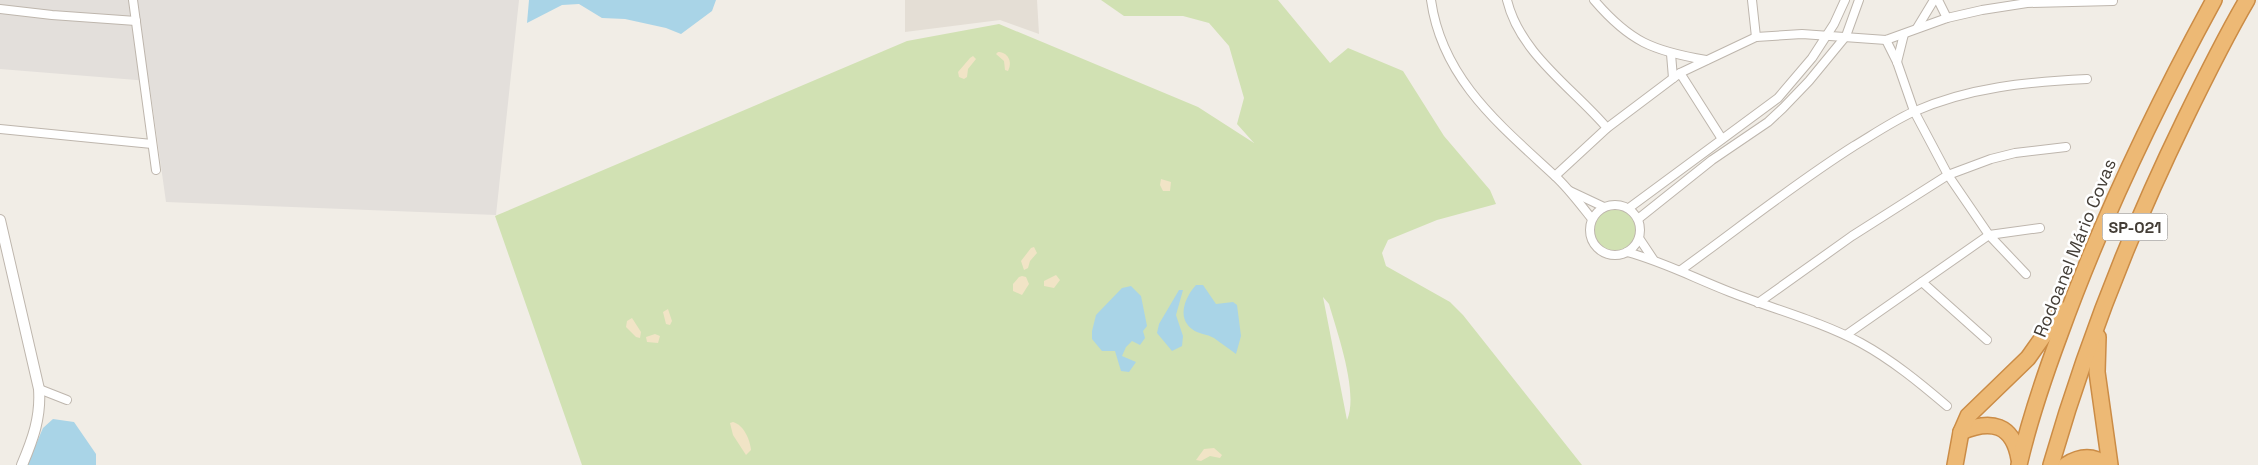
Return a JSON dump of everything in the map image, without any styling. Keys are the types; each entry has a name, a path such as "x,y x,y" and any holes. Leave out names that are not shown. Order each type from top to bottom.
{"highway":[{"name":"Rodoanel Mário Covas","path":"2019,464 2042,386 2076,290 2137,147 2214,0"},
{"name":"SP-021","path":"2051,465 2107,296 2168,154 2207,73 2247,0"},
{"path":"1955,465 1961,432 1968,416 2028,358 2076,290"},
{"path":"2107,296 2098,336 2097,365 2110,465"},
{"path":"1961,432 1981,424 2000,428 2013,438 2019,464"},
{"path":"2066,465 2086,457 2093,458 2106,465"}],"street":[{"path":"133,0 156,170"},
{"path":"1431,0 1441,41 1452,64 1470,90 1487,112 1513,139 1569,190 1592,219"},
{"path":"1507,0 1513,18 1541,61 1591,109 1607,128"},
{"path":"1594,0 1617,24 1646,45 1671,54 1706,60"},
{"path":"1752,0 1756,37"},
{"path":"1629,208 1778,98 1812,58 1827,35 1845,0"},
{"path":"1638,219 1712,160 1768,122 1809,81 1846,36 1859,0"},
{"path":"1917,28 1936,0 1947,18"},
{"path":"1555,176 1607,128 1680,73 1756,37 1789,34 1846,36 1886,40 1947,18 2027,3 2112,0"},
{"path":"0,9 136,21"},
{"path":"1897,62 1904,34"},
{"path":"1886,40 1897,62 1914,112 1948,175 1989,235 2026,274"},
{"path":"1671,54 1673,78"},
{"path":"1680,73 1722,139"},
{"path":"1681,270 1808,176 1914,112 1972,92 1998,86 2022,82 2087,79"},
{"path":"0,129 152,144"},
{"path":"1758,303 1852,236 1948,175 1991,158 2066,147"},
{"path":"1569,190 1604,207"},
{"path":"1627,252 1639,238 1638,219 1629,208 1612,204 1604,207 1592,219 1590,234 1597,248 1611,255 1627,252 1653,259 1758,303 1846,335 1887,359 1947,406"},
{"path":"0,220 39,389 40,407 38,422 22,465"},
{"path":"1846,335 1989,235 2040,228"},
{"path":"1639,238 1653,259"},
{"path":"1922,282 1987,340"},
{"path":"39,389 67,400"}],"shaded area":[{"path":"0,0 519,0 496,215 166,202 149,81 0,69"},
{"path":"905,0 1037,0 1039,34 1000,20 905,32"}],"green space":[{"path":"1101,0 1278,0 1330,63 1348,48 1403,71 1444,136 1490,190 1496,204 1437,220 1388,240 1382,253 1386,266 1450,302 1463,315 1582,465 582,465 495,216 907,41 999,24 1198,107 1254,143 1237,124 1244,98 1229,46 1209,23 1183,16 1124,16","holes":["1323,297 1329,304 1349,379 1350,408 1347,420"]},
{"path":"1615,209 1630,215 1636,230 1630,245 1615,251 1600,245 1594,230 1600,215"}],"sand":[{"path":"1002,52 1009,58 1008,71 1005,70 1004,61 996,54"},
{"path":"973,56 976,59 968,69 967,77 964,79 959,77 958,72"},
{"path":"1161,179 1171,182 1170,191 1163,191 1160,185"},
{"path":"1034,247 1037,253 1030,261 1028,268 1024,270 1021,261 1031,248"},
{"path":"1056,275 1060,280 1054,288 1044,286 1044,281"},
{"path":"1022,276 1026,277 1029,284 1022,295 1013,291 1013,284"},
{"path":"668,309 672,321 670,325 666,324 663,312"},
{"path":"632,318 641,332 640,338 636,337 626,327 627,321"},
{"path":"655,334 660,336 658,343 647,342 646,337"},
{"path":"733,422 740,426 748,438 751,450 746,455 733,435 730,423"},
{"path":"1214,448 1222,455 1220,458 1210,456 1201,461 1196,460 1204,449"}],"water":[{"path":"529,0 716,0 712,11 681,34 666,28 625,19 602,18 579,4 562,5 527,23"},
{"path":"1196,285 1203,285 1216,304 1233,302 1237,305 1241,336 1236,354 1214,338 1194,331 1184,319 1186,301"},
{"path":"1131,286 1141,296 1147,326 1143,331 1145,338 1140,345 1132,341 1126,347 1122,356 1136,362 1129,372 1121,371 1115,351 1102,351 1092,339 1092,331 1096,315 1122,288"},
{"path":"1179,290 1183,290 1176,315 1183,336 1182,346 1172,351 1157,333 1159,324"},
{"path":"53,419 74,422 96,454 96,465 27,465 43,428"}]}
